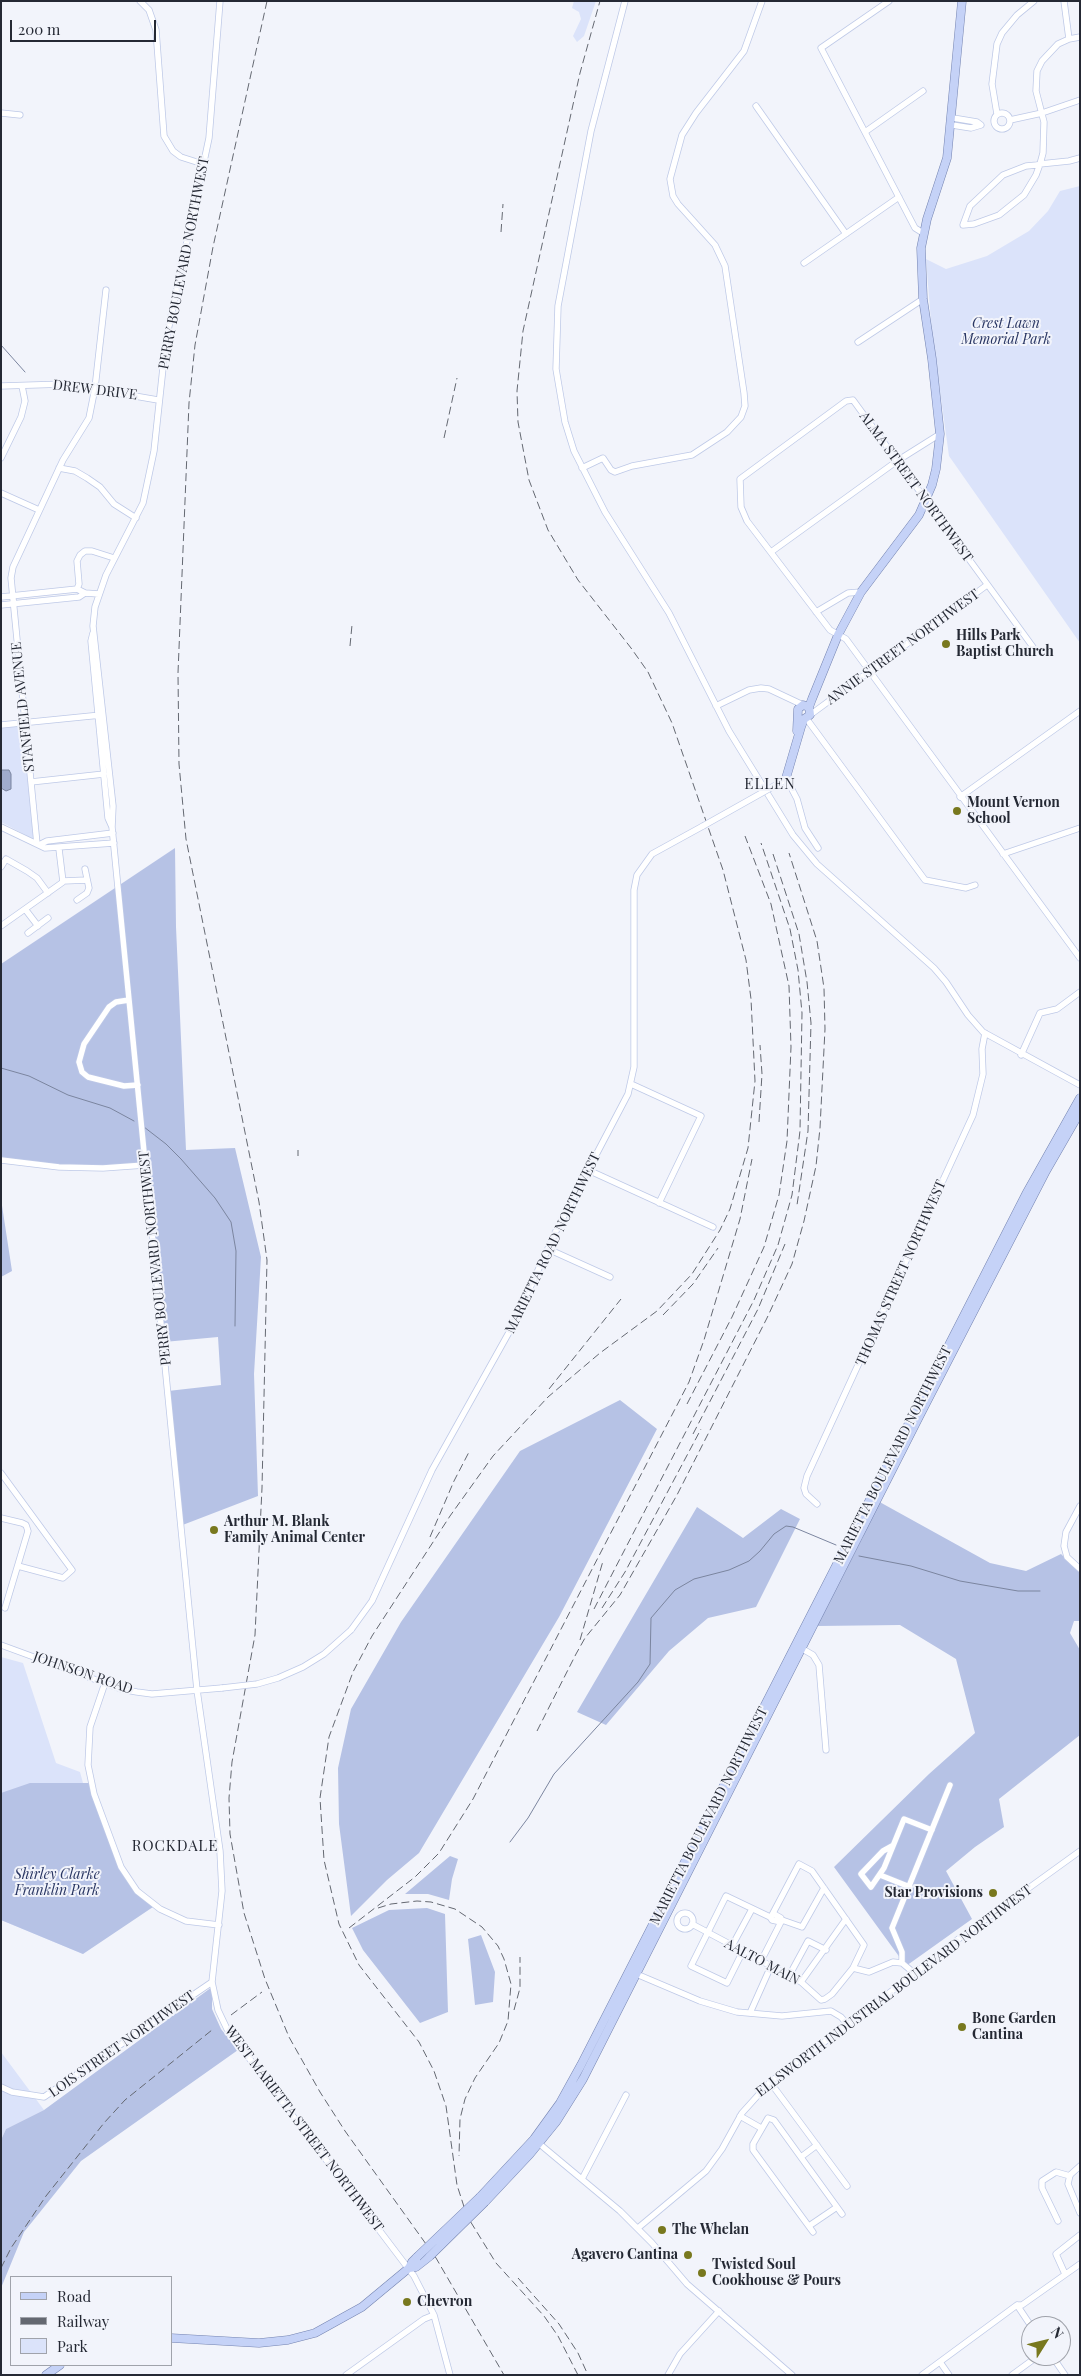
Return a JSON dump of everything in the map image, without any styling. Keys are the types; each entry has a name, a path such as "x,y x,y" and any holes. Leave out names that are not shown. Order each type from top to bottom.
{"main road":[{"path":"784,779 806,712 838,635 861,592 911,526 926,501 936,469 940,434 920,263 923,233 947,158 962,1"},
{"name":"MARIETTA BOULEVARD NORTHWEST","path":"633,1972 799,1647 1026,1194 1080,1098"},
{"path":"172,2338 259,2343 288,2340 315,2333 355,2312 409,2268 412,2262 419,2260 482,2200 556,2122 583,2079 633,1972 666,1913 799,1647 1046,1171 1080,1112"},
{"path":"46,2375 59,2366"}],"street":[{"path":"140,1 149,10 156,30 164,136 173,151 181,157 203,164"},
{"name":"PERRY BOULEVARD NORTHWEST","path":"112,830 113,806 93,633 95,607 114,558 143,503 154,451 158,400 167,332 210,138 220,1"},
{"path":"625,1 591,133 558,306 556,369 559,398 567,429 582,468 605,512 669,613 716,706 793,835 817,864 934,968 977,1027 985,1034 1080,1085"},
{"path":"582,468 603,458 611,470 615,472 632,466 692,455 728,432 741,417 745,406 744,393 724,266 715,245 673,196 670,179 682,135 696,113 744,51 762,1"},
{"path":"889,1 821,48 915,228 923,233"},
{"path":"994,125 993,120 997,114 992,84 997,44 1002,33 1017,15 1034,1"},
{"path":"1064,1 1069,39"},
{"path":"1080,37 1069,39 1049,52 1037,71 1036,91 1042,113 1044,142 1040,164 1024,195 1012,206 985,221 963,225 970,206 1003,175 1026,166 1040,164 1069,162 1080,158"},
{"path":"865,132 923,91"},
{"path":"1010,120 1042,113 1080,100"},
{"path":"756,106 846,234"},
{"path":"1,113 20,115"},
{"path":"997,114 1004,113 1010,120"},
{"path":"952,121 971,128 981,125 994,125 1003,130 1009,126 1010,120"},
{"path":"804,264 899,198"},
{"name":"STANFIELD AVENUE","path":"39,844 11,595 11,578 13,567 59,468 89,418 95,388 106,290"},
{"path":"858,342 923,299"},
{"name":"DREW DRIVE","path":"1,386 65,384 158,400"},
{"path":"1,458 21,417 24,401 22,386"},
{"name":"ALMA STREET NORTHWEST","path":"771,552 747,521 741,506 738,483 742,476 849,400 855,402 1033,647"},
{"path":"940,434 897,461 771,552 830,630 846,639 960,797 1080,958"},
{"path":"59,468 76,471 87,478 100,487 114,504 136,518"},
{"path":"1,493 39,510"},
{"path":"77,589 79,584 77,561 80,555 85,551 92,551 114,558"},
{"name":"ANNIE STREET NORTHWEST","path":"806,712 870,672 989,587"},
{"path":"1,597 77,589 85,593 99,594"},
{"path":"816,612 848,593 861,592"},
{"path":"1,605 79,597 85,593"},
{"path":"716,706 749,690 761,688 769,689 806,712 925,880 966,888 975,885"},
{"path":"960,797 1080,711"},
{"path":"1,725 101,715"},
{"name":"PERRY BOULEVARD NORTHWEST","path":"101,715 108,818 114,843 197,1690"},
{"path":"31,782 104,774"},
{"path":"784,779 797,799 805,828 818,848"},
{"name":"MARIETTA ROAD NORTHWEST","path":"197,1690 257,1684 278,1678 303,1667 324,1654 351,1630 372,1601 432,1470 512,1327 548,1249 628,1094 634,1067 635,882 641,868 652,854 784,779"},
{"path":"1,827 45,848 59,849 114,843"},
{"path":"1003,854 1080,828"},
{"path":"39,844 47,840 112,830"},
{"path":"59,849 63,881"},
{"path":"1,867 6,859 37,878 48,893"},
{"path":"77,900 87,893 89,888 85,869"},
{"path":"2,925 63,881 87,880"},
{"path":"25,909 38,926"},
{"path":"28,933 48,918"},
{"path":"1021,1055 1040,1013 1057,1009 1080,992"},
{"path":"129,1000 116,1002 109,1007 84,1044 79,1062 82,1072 88,1078 124,1086 138,1085"},
{"name":"THOMAS STREET NORTHWEST","path":"817,1504 806,1494 804,1488 807,1476 973,1115 983,1074 982,1049 985,1034"},
{"path":"631,1084 701,1116 659,1204"},
{"path":"1,1160 59,1167 103,1168 146,1165"},
{"path":"588,1170 712,1227"},
{"path":"548,1249 610,1277"},
{"path":"2,1475 72,1570 63,1578 18,1566"},
{"path":"1080,1506 1066,1532 1064,1546 1067,1557 1080,1569"},
{"path":"1,1518 27,1526"},
{"path":"27,1526 35,1520"},
{"path":"5,1608 28,1531 27,1526"},
{"name":"JOHNSON ROAD","path":"1,1645 105,1683 137,1692 197,1690"},
{"path":"799,1647 812,1655 818,1665 826,1750"},
{"path":"105,1683 90,1727 88,1765 94,1794 121,1867 138,1891 160,1910 186,1921 219,1925"},
{"name":"WEST MARIETTA STREET NORTHWEST","path":"197,1690 220,1851 222,1891 212,1982 218,2010 227,2029 409,2268 434,2315 450,2375"},
{"path":"902,1963 902,1952 892,1928 950,1785"},
{"path":"892,1846 883,1851 861,1874 871,1887 880,1875 904,1819 932,1830"},
{"name":"ELLSWORTH INDUSTRIAL BOULEVARD NORTHWEST","path":"638,2228 691,2186 706,2171 722,2149 749,2103 770,2082 848,2025 960,1937 1080,1851"},
{"path":"771,1916 799,1864 812,1871 864,1944 853,1968 869,1972 893,1962 902,1963 914,1973"},
{"path":"880,1875 910,1887"},
{"path":"743,1951 727,1983 691,1966 726,1896 752,1909 802,1927 824,1888"},
{"path":"732,1946 752,1909"},
{"name":"AALTO MAIN","path":"666,1913 677,1919 678,1924 683,1928 689,1928 692,1924"},
{"name":"AALTO MAIN","path":"677,1919 682,1914 687,1914 690,1916 692,1924 801,1982 821,2000 825,1999 853,1968"},
{"path":"801,1982 826,1950 846,1919"},
{"path":"761,1961 782,1921"},
{"path":"789,1976 808,1941 826,1950"},
{"path":"750,2013 771,1966"},
{"path":"633,1972 700,2001 750,2013 782,2016 830,2011 841,2017 848,2025"},
{"name":"LOIS STREET NORTHWEST","path":"1,2087 12,2092 44,2098 212,1982"},
{"path":"770,2082 847,2186"},
{"path":"582,2179 626,2095"},
{"path":"740,2116 761,2128"},
{"path":"813,2232 754,2150 753,2144 768,2118 774,2120 842,2214"},
{"path":"537,2141 638,2228 680,2278 792,2375"},
{"path":"801,2157 817,2146"},
{"path":"1080,2166 1070,2176 1068,2187 1080,2213"},
{"path":"1058,2221 1042,2188 1042,2181 1056,2172 1070,2176"},
{"path":"809,2226 837,2206"},
{"path":"1066,2274 1056,2254 1080,2235"},
{"path":"922,2375 1017,2305 1022,2305 1080,2264"},
{"path":"1017,2305 1024,2316"},
{"path":"668,2375 680,2354 719,2311"},
{"path":"346,2375 424,2319 434,2315"},
{"path":"940,2362 949,2375"},
{"path":"1012,2375 1024,2366"}],"green space":[{"path":"574,1 596,1 584,36 577,42 573,36 581,19 579,12 572,8"},
{"name":"Crest Lawn Memorial Park","path":"1080,186 1080,643 949,456 932,334 926,259 946,269 987,256 1029,231 1048,211 1060,191"},
{"path":"22,726 35,840 1,822 1,728"},
{"path":"175,848 176,927 186,1150 235,1148 261,1257 254,1374 258,1496 180,1526 168,1391 221,1385 218,1337 164,1342 143,1163 92,1169 1,1162 1,964"},
{"path":"1,1199 12,1271 1,1277"},
{"path":"620,1400 657,1429 559,1617 419,1853 387,1880 351,1916 339,1824 338,1768 351,1709 401,1622 520,1451"},
{"path":"876,1500 990,1563 1026,1571 1061,1554 1080,1573 1080,1621 1074,1621 1070,1633 1080,1650 1080,1735 999,1799 1004,1827 975,1847 946,1871 972,1919 906,1966 834,1867 929,1774 975,1733 956,1659 900,1625 817,1626 863,1537"},
{"path":"697,1507 743,1538 781,1509 800,1519 756,1607 708,1618 669,1651 606,1725 577,1712"},
{"name":"Shirley Clarke Franklin Park","path":"1,1657 23,1663 56,1763 80,1772 98,1838 83,1954 1,1920"},
{"name":"Shirley Clarke Franklin Park","path":"30,1783 92,1783 115,1857 153,1907 83,1954 1,1920 1,1793"},
{"path":"450,1856 458,1859 452,1879 449,1900 428,1894 405,1894"},
{"path":"427,1908 445,1914 448,2012 420,2023 363,1950 352,1928 389,1910"},
{"path":"481,1935 495,1972 493,2002 475,2005 468,1939"},
{"path":"212,1987 212,2009 221,2029 238,2050 81,2161 24,2232 1,2288 1,2140 6,2129 44,2110"},
{"path":"1,2052 44,2110 6,2129 1,2140"}],"shaded area":[{"path":"1,770 9,770 11,774 11,789 6,791 1,788"}],"waterway":[{"path":"1,345 25,372"},
{"path":"1,1068 29,1076 68,1095 110,1108 134,1121"},
{"path":"144,1127 166,1144 181,1159 215,1198 231,1222 236,1251 235,1326"},
{"path":"510,1842 528,1818 554,1774 638,1682 650,1664 651,1618 675,1590 694,1579 729,1570 749,1561 774,1534 786,1526 793,1527 836,1545"},
{"path":"859,1556 911,1566 960,1581 1018,1591 1040,1591"}],"railway":[{"path":"267,1 213,247 195,345 189,403 178,673 179,764 186,839 259,1202 267,1260 262,1488 255,1635 232,1762 229,1798 230,1834 244,1913 265,1979 289,2037 320,2092 345,2131 436,2258 504,2375"},
{"path":"578,2375 558,2336 544,2316 496,2263 467,2216 457,2185 446,2106 434,2071 419,2042 359,1965 339,1924 324,1860 320,1798 329,1737 353,1672 372,1636 450,1516 493,1456 548,1397 600,1353 657,1311 692,1274 720,1230 730,1209 748,1148 755,1081 751,999 746,960 723,870 672,723 648,672 578,580 548,530 529,480 518,422 517,391 523,331 580,73 600,1"},
{"path":"501,232 503,204"},
{"path":"444,438 457,378"},
{"path":"350,646 352,625"},
{"path":"687,1404 732,1317 764,1247 779,1195 787,1141 791,1047 789,986 771,904 745,836"},
{"path":"594,1609 754,1300 778,1245 792,1195 800,1131 802,1013 798,970 790,929 761,843"},
{"path":"537,1731 585,1638 620,1595 677,1495 767,1318 792,1264 816,1166 820,1128 825,1029 824,988 817,941 789,853"},
{"path":"773,854 799,934 807,982 811,1023 808,1131 797,1205"},
{"path":"759,1122 762,1074 760,1045"},
{"path":"298,1150 298,1156"},
{"path":"349,1928 415,1877 439,1853 473,1799 689,1382 704,1340 740,1219 752,1159"},
{"path":"693,1434 758,1309 785,1244"},
{"path":"663,1315 693,1284 718,1248"},
{"path":"549,1389 621,1299"},
{"path":"602,1608 625,1572 701,1429"},
{"path":"430,1537 454,1481 469,1452"},
{"path":"580,1640 603,1561"},
{"path":"378,1908 391,1904 417,1901 431,1902 455,1909 482,1927 498,1946 504,1959 511,1984 508,2021 499,2043 475,2078 465,2099 460,2119 459,2156"},
{"path":"514,2010 520,1988 520,1957"},
{"path":"231,2015 262,1992"},
{"path":"1,2268 11,2248 46,2196 104,2123 125,2100 212,2030"},
{"path":"518,2278 559,2324 578,2353 588,2375"}],"place":[{"name":"Hills Park Baptist Church","path":"946,644"},
{"name":"Mount Vernon School","path":"957,811"},
{"name":"Arthur M. Blank Family Animal Center","path":"214,1530"},
{"name":"Star Provisions","path":"993,1893"},
{"name":"Bone Garden Cantina","path":"962,2027"},
{"name":"The Whelan","path":"662,2230"},
{"name":"Agavero Cantina","path":"688,2255"},
{"name":"Twisted Soul Cookhouse & Pours","path":"702,2273"},
{"name":"Chevron","path":"407,2302"}],"district":[{"name":"ELLEN","path":"770,784"},
{"name":"ROCKDALE","path":"175,1846"}]}
